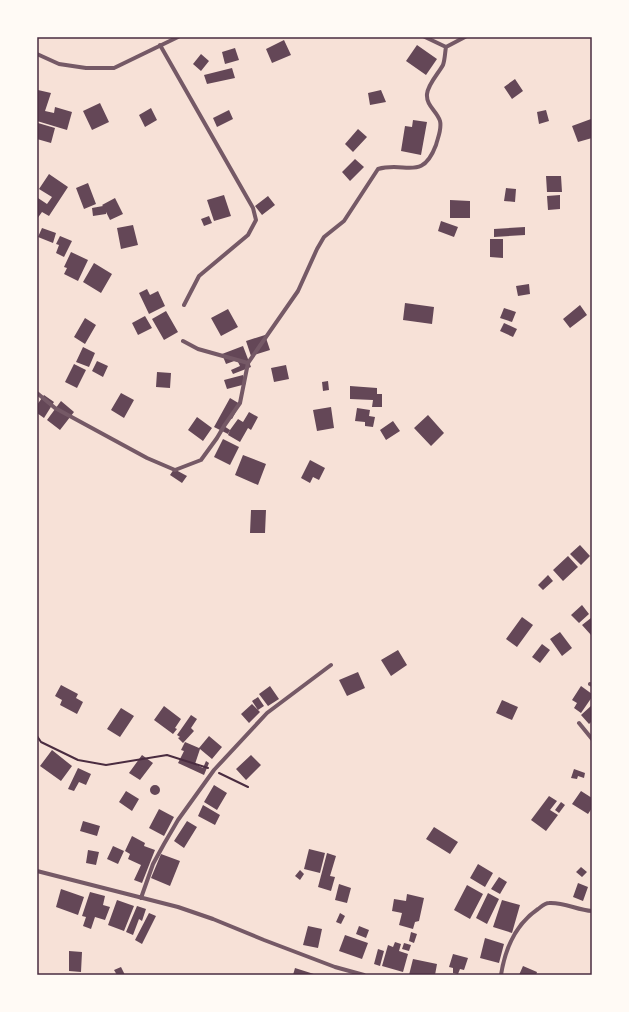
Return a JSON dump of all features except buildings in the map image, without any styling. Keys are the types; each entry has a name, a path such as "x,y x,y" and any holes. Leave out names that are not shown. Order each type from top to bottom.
{"street":[{"path":"37,54 59,64 86,68 114,68 178,37"},
{"path":"425,37 446,47"},
{"path":"446,47 465,37"},
{"path":"160,45 253,208 256,220 248,235 200,276 184,305"},
{"path":"37,393 55,408 140,454 175,470 201,460 240,403 248,363 298,291 324,237 344,221 378,169 387,166 416,168 425,164 432,156 440,132 440,122 437,114 428,104 427,94 444,63 446,47"},
{"path":"183,341 198,349 248,363"},
{"path":"141,898 153,864 164,844 178,820 214,770 267,713 331,665"},
{"path":"579,723 592,739"},
{"path":"37,871 178,907 213,918 328,965 364,975"},
{"path":"501,975 504,958 513,938 522,923 536,910 547,903 561,903 573,908 592,910"}],"path":[{"path":"37,736 41,742 78,760 106,764 168,755 214,770 248,788"}]}
